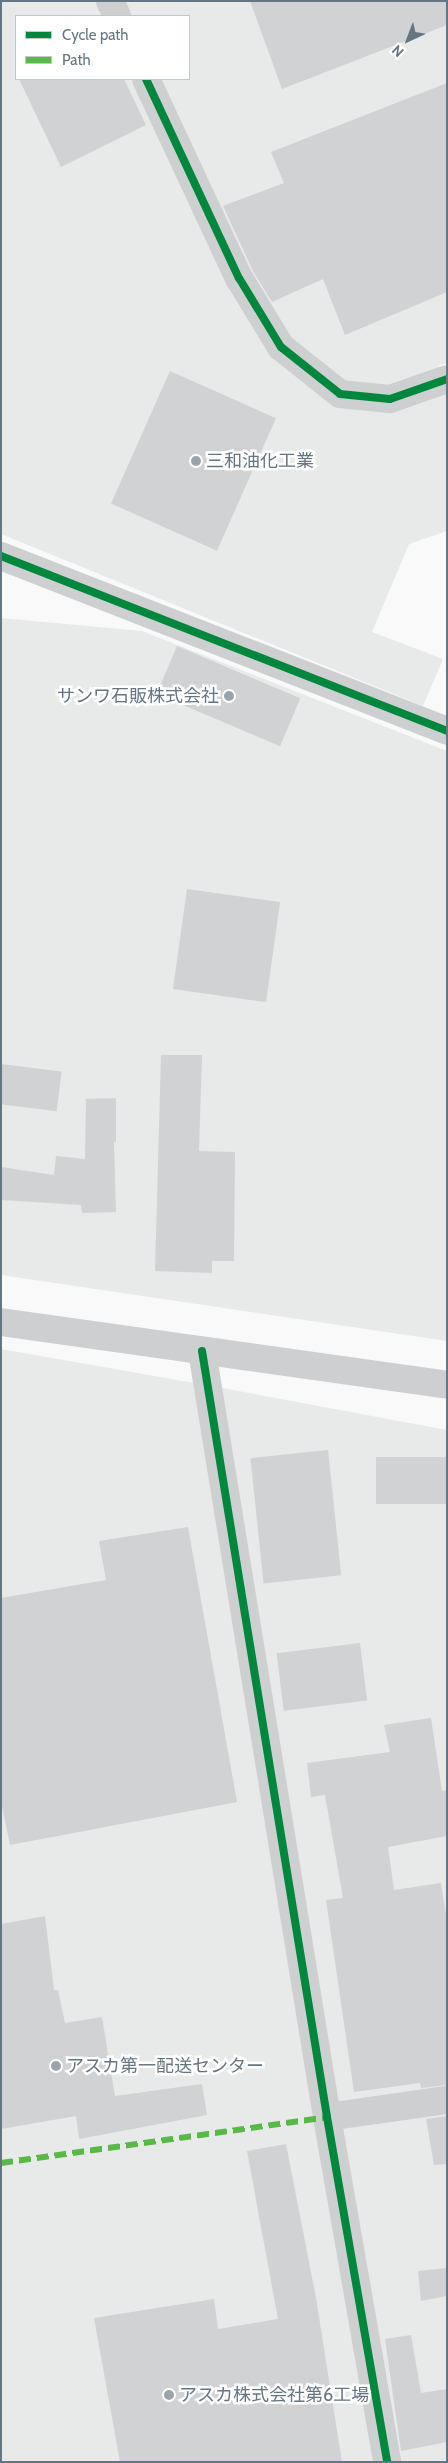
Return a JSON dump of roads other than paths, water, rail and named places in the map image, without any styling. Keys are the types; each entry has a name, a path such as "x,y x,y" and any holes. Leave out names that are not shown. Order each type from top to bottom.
{"street":[{"path":"110,1 117,15"},
{"path":"146,80 239,278 281,347 340,394 390,399 447,379"},
{"path":"1,556 447,732"},
{"path":"1,1322 440,1384"},
{"path":"202,1351 327,2117 387,2462"},
{"path":"327,2117 447,2100"}],"place":[{"name":"三和油化工業","path":"196,461"},
{"name":"サンワ石販株式会社","path":"229,696"},
{"name":"アスカ第一配送センター","path":"56,2066"},
{"name":"アスカ株式会社第6工場","path":"169,2395"}]}
